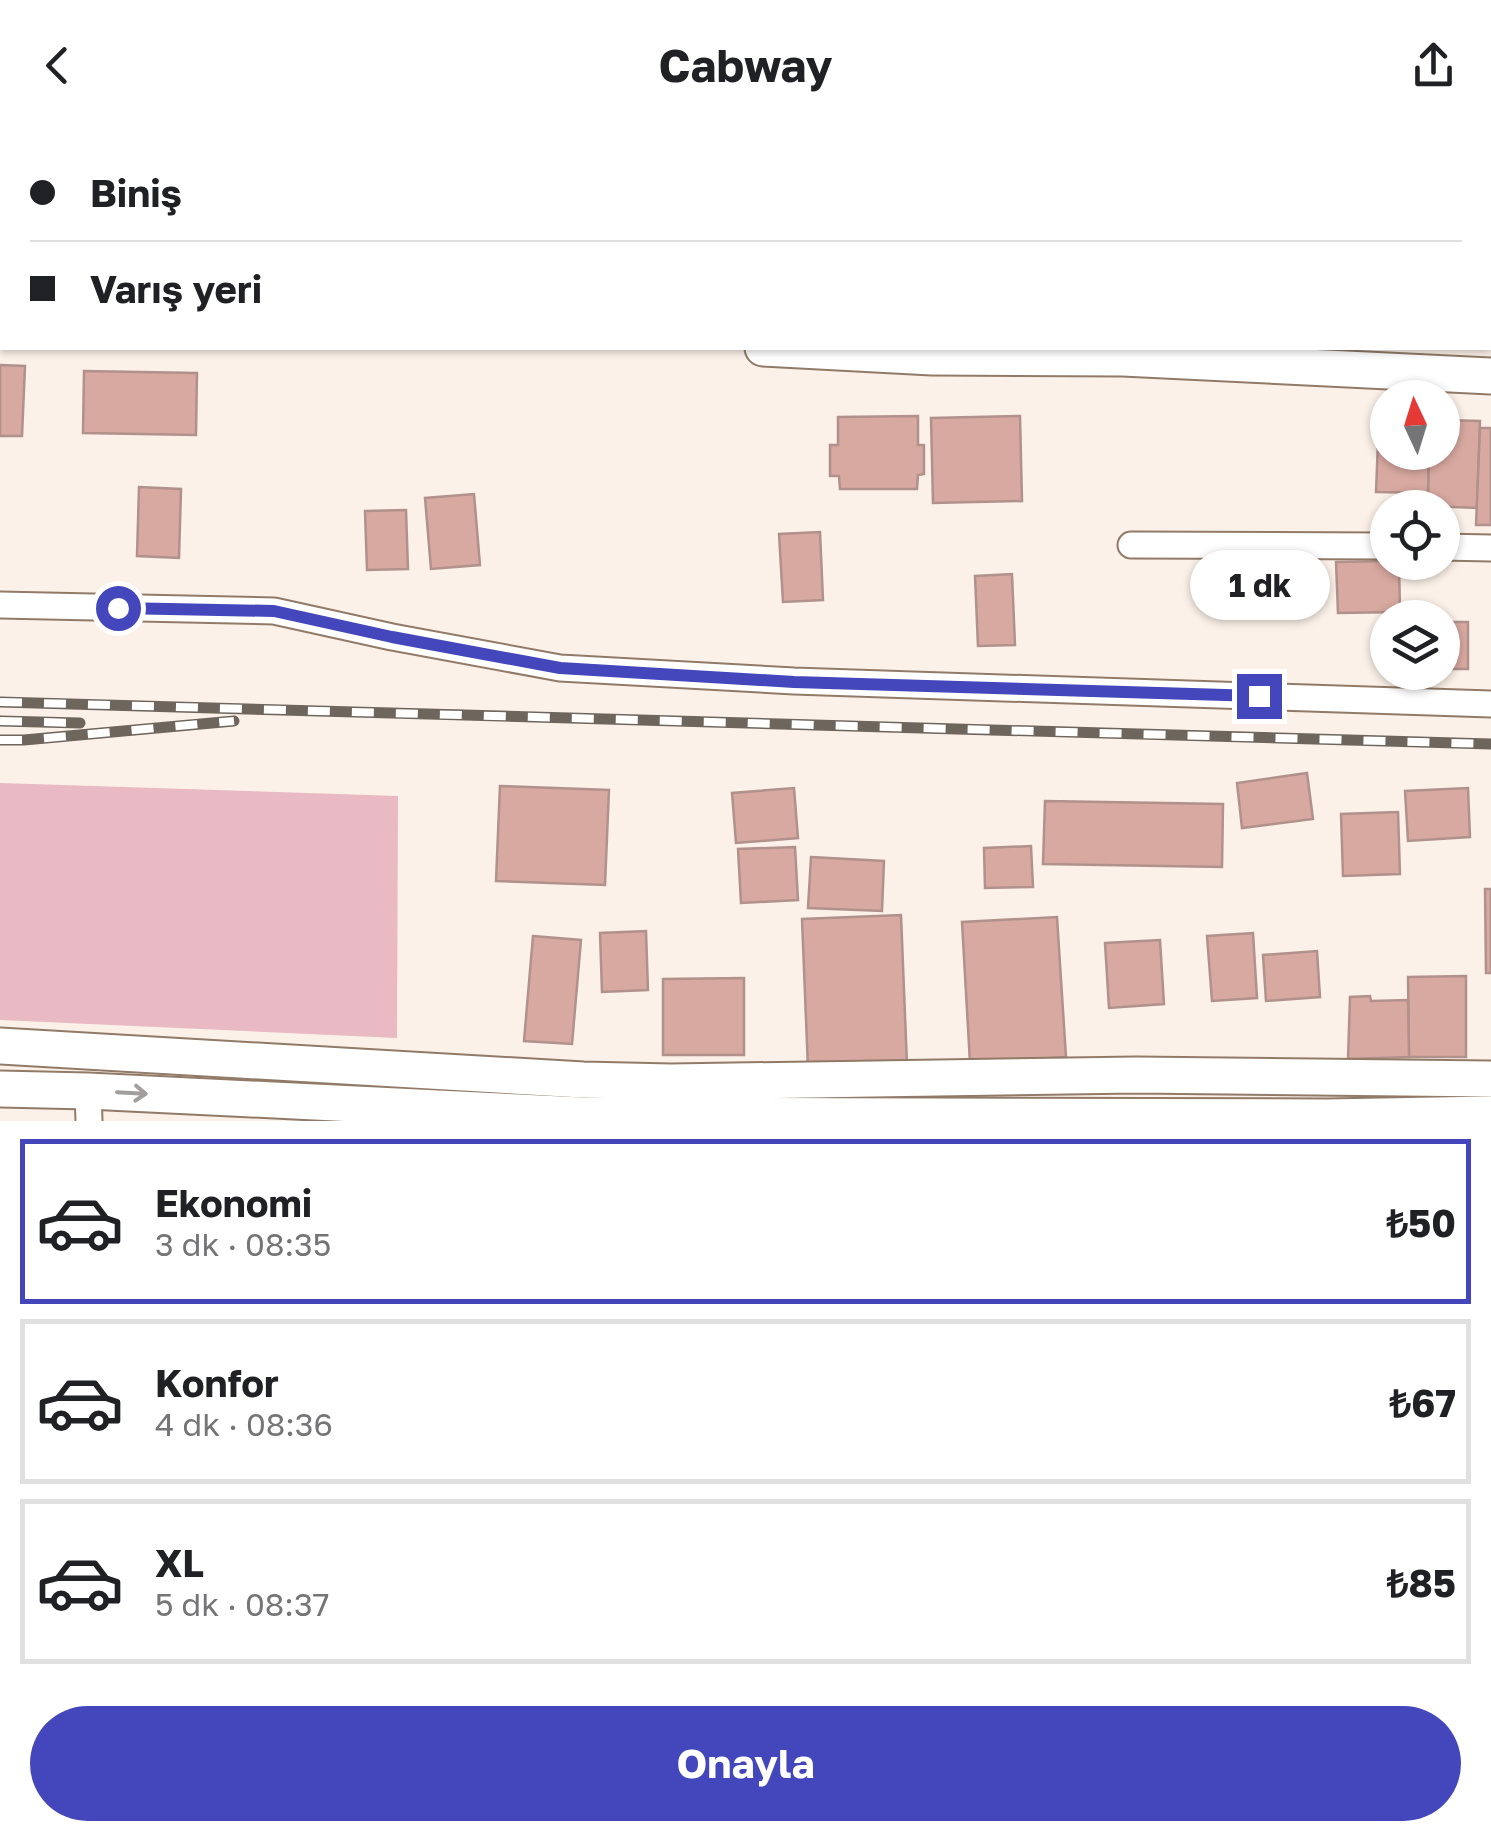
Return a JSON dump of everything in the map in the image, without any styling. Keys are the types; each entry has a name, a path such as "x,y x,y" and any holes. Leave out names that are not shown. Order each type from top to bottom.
{"street":[{"path":"800,350 932,357 1002,352 1123,358 1314,357 1491,376"},
{"path":"1131,544 1370,546"},
{"path":"1460,547 1491,548"},
{"path":"0,605 274,611 560,668 794,682 1491,704"},
{"path":"0,1046 582,1106 671,1082 1136,1075 1491,1079"},
{"path":"1136,1075 1138,1118"},
{"path":"0,1089 88,1106 582,1106 1138,1118 1491,1114"}],"shaded area":[{"path":"0,783 398,796 397,1038 0,1020"}],"building":[{"path":"0,365 25,366 22,436 0,436"},
{"path":"84,371 197,373 196,435 83,433"},
{"path":"918,416 924,474 918,475 917,489 840,489 839,476 830,476 830,445 838,445 838,417"},
{"path":"1020,416 1022,501 933,503 931,418"},
{"path":"1460,420 1480,421 1477,508 1460,507 1460,490 1428,490 1429,470 1460,470"},
{"path":"1480,428 1491,428 1491,525 1476,525"},
{"path":"1377,470 1429,470 1428,490 1376,490"},
{"path":"139,487 181,489 179,558 137,556"},
{"path":"474,494 480,565 431,569 425,498"},
{"path":"406,510 408,569 367,570 365,511"},
{"path":"820,532 823,600 783,602 779,534"},
{"path":"1370,561 1370,580 1399,580 1400,600 1370,600 1370,612 1338,613 1336,562"},
{"path":"1012,574 1015,645 978,646 975,576"},
{"path":"1460,622 1468,622 1468,669 1460,669"},
{"path":"1307,773 1313,819 1242,828 1237,783"},
{"path":"500,786 609,790 605,885 496,881"},
{"path":"794,788 798,838 736,843 732,793"},
{"path":"1468,788 1470,837 1408,841 1405,791"},
{"path":"1045,801 1223,804 1222,867 1043,864"},
{"path":"1398,812 1400,874 1343,876 1341,814"},
{"path":"1031,846 1033,887 985,888 984,848"},
{"path":"795,847 798,900 741,903 738,849"},
{"path":"811,857 884,861 882,911 808,908"},
{"path":"1485,889 1491,889 1491,973 1486,973"},
{"path":"901,915 907,1065 808,1069 802,919"},
{"path":"1057,917 1066,1057 970,1063 962,922"},
{"path":"646,931 648,990 602,992 600,933"},
{"path":"1253,933 1257,998 1212,1001 1207,936"},
{"path":"533,936 581,940 572,1044 524,1041"},
{"path":"1160,940 1164,1004 1109,1008 1105,943"},
{"path":"1317,951 1320,997 1266,1001 1263,955"},
{"path":"1466,976 1466,1057 1409,1057 1408,977"},
{"path":"744,978 744,1055 663,1055 663,979"},
{"path":"1370,996 1371,1001 1408,1000 1409,1057 1348,1059 1350,997"}],"railway":[{"path":"0,702 1491,744"},
{"path":"0,721 80,723"},
{"path":"0,740 234,721"}],"route":[{"path":"118,608 274,611 560,668 794,682 1259,696"}]}
